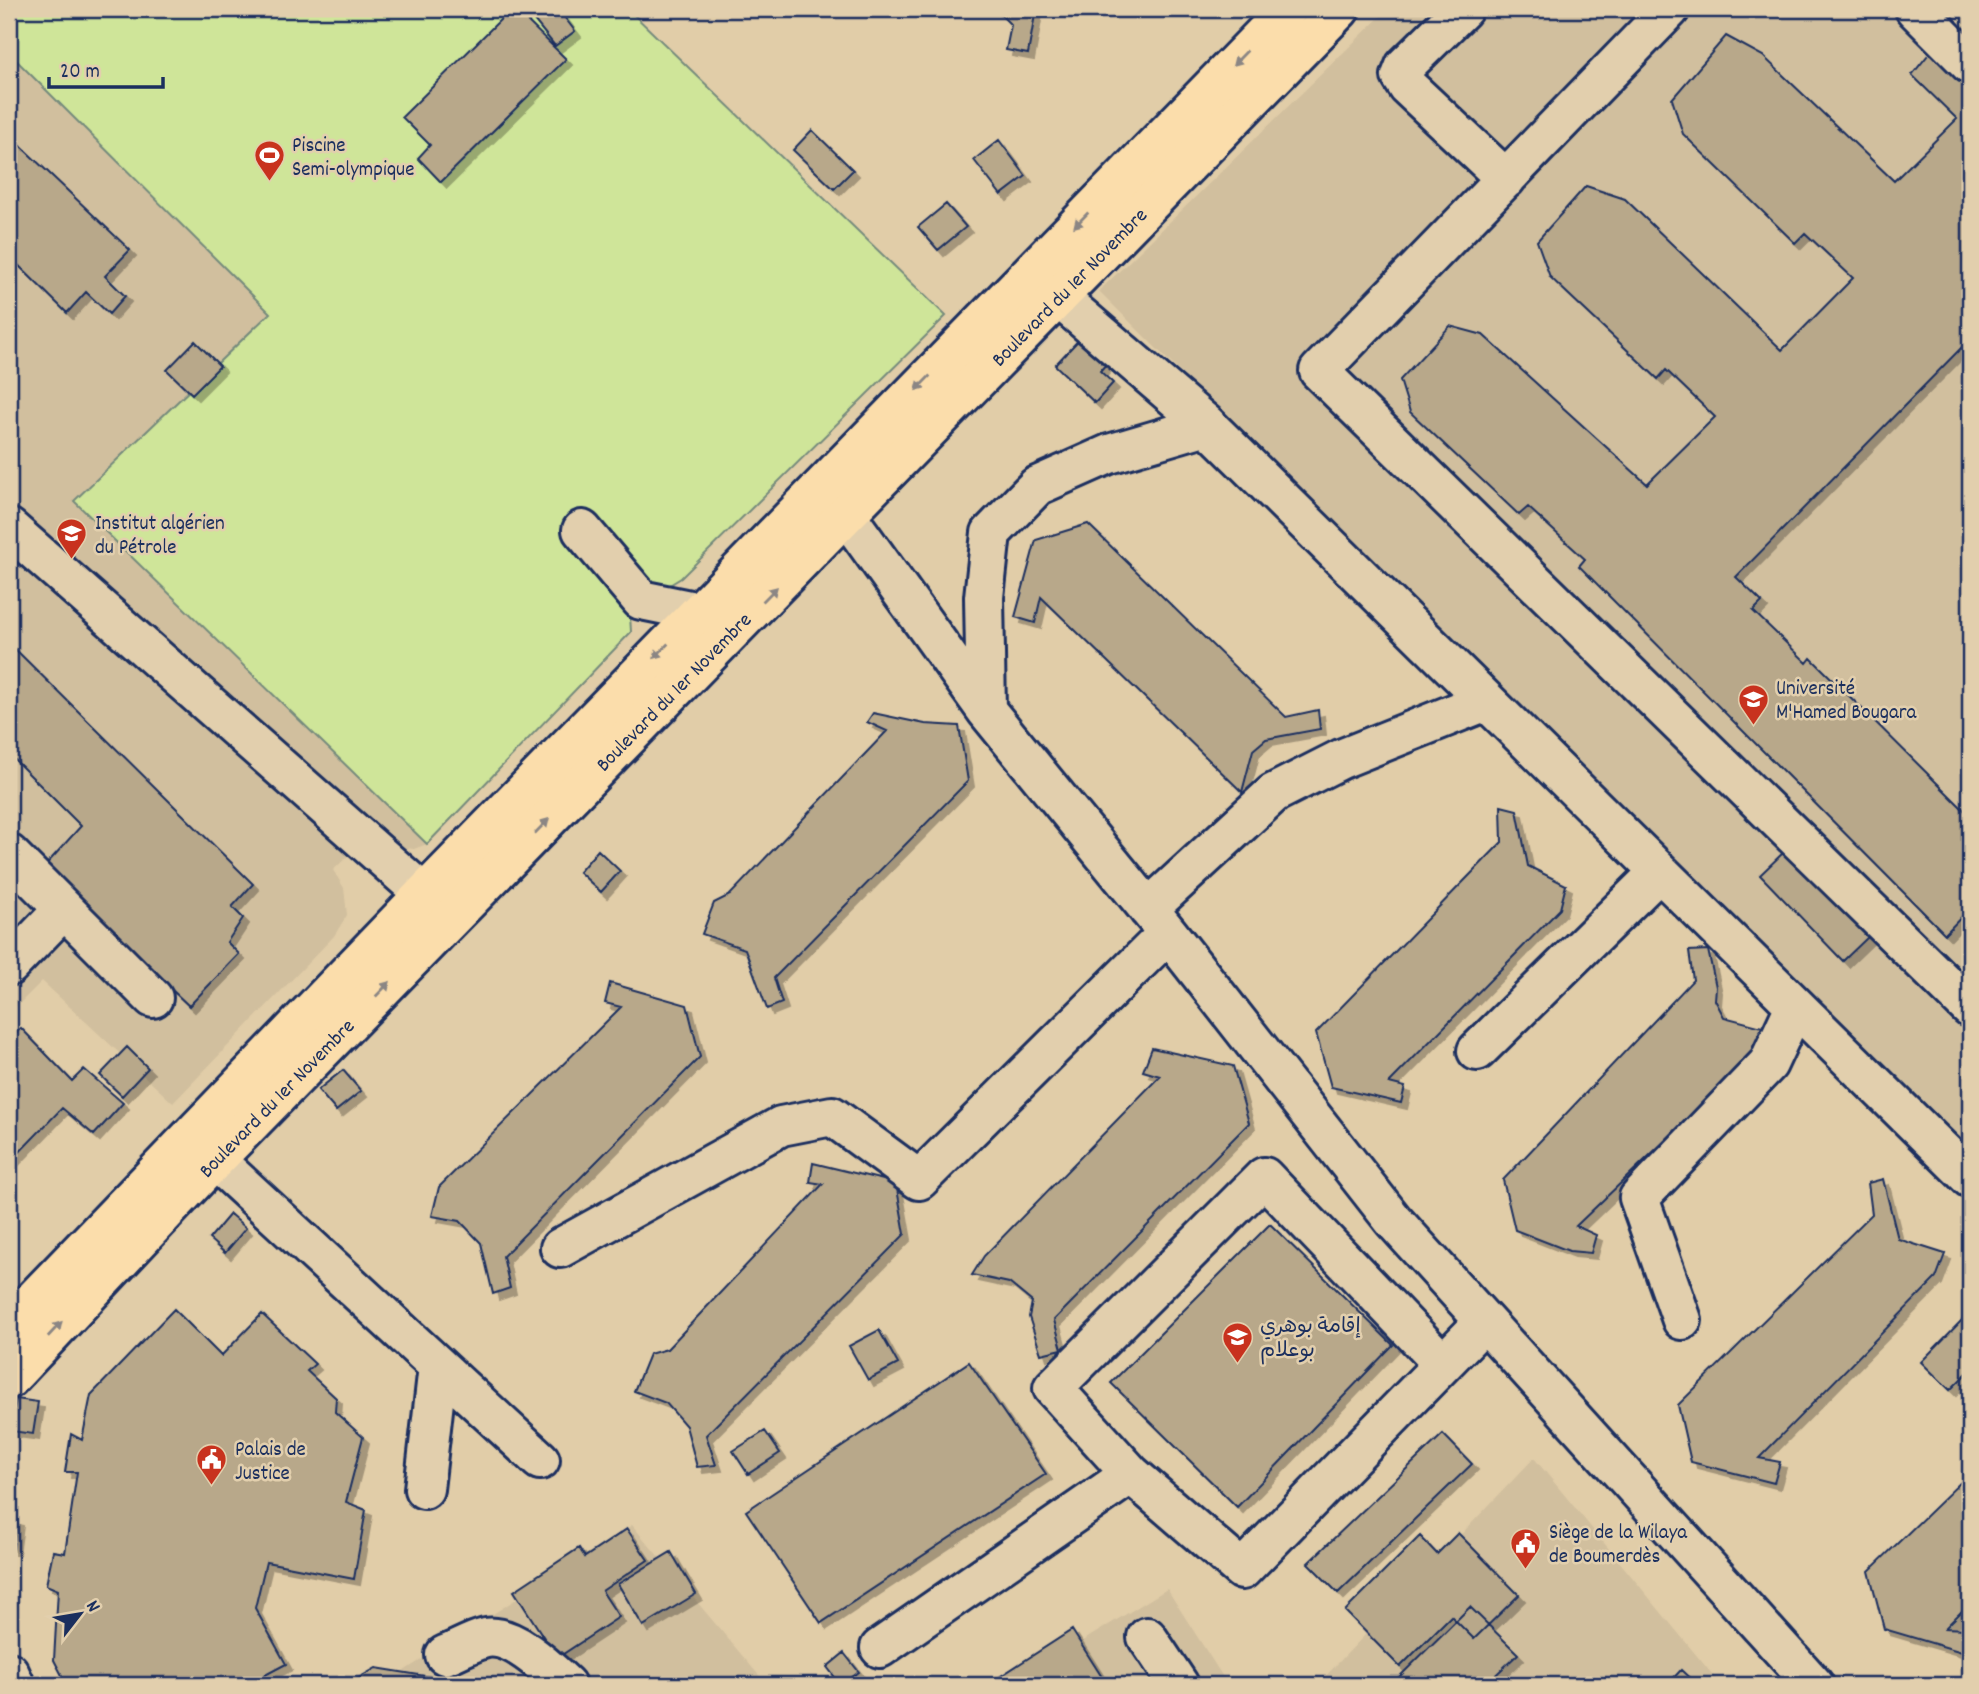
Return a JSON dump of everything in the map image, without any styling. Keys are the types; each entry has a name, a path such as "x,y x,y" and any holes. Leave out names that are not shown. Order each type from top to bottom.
{"main road":[{"name":"Boulevard du 1er Novembre","path":"9,1325 424,894 1288,9"},
{"name":"Boulevard du 1er Novembre","path":"9,1379 215,1160 1340,9"}],"street":[{"path":"1463,9 1405,66 1401,76 1408,87 1506,179"},
{"path":"1670,9 1319,371 1970,1008"},
{"path":"1915,9 1970,64"},
{"path":"1059,298 1207,425 1970,1178"},
{"path":"986,710 984,597 991,533 1037,486 1109,454 1207,425"},
{"path":"846,516 986,710 1158,921 1393,1220 1814,1685"},
{"path":"9,528 424,894"},
{"path":"582,530 640,600 700,612 692,673"},
{"path":"560,1248 781,1126 832,1116 919,1180 1273,793 1341,759 1486,701"},
{"path":"9,854 153,998"},
{"path":"1477,1051 1659,872"},
{"path":"9,966 64,909"},
{"path":"1682,1320 1639,1198 1768,1064 1795,1006"},
{"path":"215,1160 540,1460"},
{"path":"1443,1364 1264,1177 1053,1388 1132,1474 1242,1570 1484,1322"},
{"path":"424,1489 438,1366"},
{"path":"880,1648 1132,1474"},
{"path":"445,1655 489,1637 508,1643 537,1658 566,1685"},
{"path":"1147,1637 1179,1685"},
{"path":"9,1672 15,1685"}],"shaded area":[{"name":"Université M'Hamed Bougara","path":"1388,9 1970,9 1970,1162 1099,291"},
{"name":"Institut algérien du Pétrole","path":"9,53 270,313 74,501 427,844 414,849 397,847 372,834 333,870 344,888 347,915 334,936 173,1103 42,981 9,1014"},
{"name":"Siège de la Wilaya de Boumerdès","path":"1534,1458 1721,1685 1315,1685 1321,1681"},
{"path":"632,1525 767,1685 382,1685"},
{"path":"1167,1589 1228,1685 1011,1685"}],"green space":[{"path":"9,9 628,9 946,316 681,578 663,589 649,587 630,615 631,632 427,844 74,501 270,313 9,53"}],"building":[{"path":"511,9 515,9 566,59 441,182 418,158 430,145 402,117"},
{"path":"525,9 558,9 575,31 555,46"},
{"path":"995,9 1036,9 1028,54 1006,50 1011,25"},
{"path":"1726,36 1763,56 1894,181 1957,119 1912,75 1936,45 1970,78 1970,339 1736,577 1762,602 1753,611 1807,663 1811,658 1970,816 1970,908 1945,934 1579,566 1585,559 1528,507 1519,515 1410,412 1400,380 1450,326 1483,335 1647,484 1715,417 1666,370 1658,379 1550,277 1537,241 1586,186 1625,199 1782,350 1853,278 1805,233 1795,243 1683,134 1672,99"},
{"path":"812,130 853,170 834,189 793,150"},
{"path":"9,135 130,250 105,276 125,296 109,314 86,292 67,313 9,256"},
{"path":"999,140 1026,176 1001,195 974,160"},
{"path":"946,204 966,227 938,250 918,227"},
{"path":"1088,330 1114,355 1100,371 1113,383 1095,403 1055,365"},
{"path":"195,341 220,366 192,394 167,370"},
{"path":"1088,524 1286,717 1318,710 1320,729 1266,739 1253,750 1242,792 1041,597 1035,623 1015,617 1036,540"},
{"path":"9,643 253,884 232,907 243,918 227,942 239,954 189,1006 43,868 81,826 9,754"},
{"path":"873,713 925,724 959,726 968,781 774,978 782,1003 767,1009 745,949 702,934 714,903 730,895 887,731 867,722"},
{"path":"1501,806 1517,810 1528,866 1566,885 1560,909 1389,1083 1405,1087 1401,1103 1331,1087 1316,1033 1502,842"},
{"path":"598,850 620,871 601,892 579,872"},
{"path":"1785,851 1868,937 1843,961 1760,875"},
{"path":"1708,950 1716,987 1715,1000 1724,1017 1770,1029 1744,1065 1576,1226 1596,1235 1591,1253 1569,1251 1515,1230 1503,1180 1693,980 1689,951"},
{"path":"610,983 687,1005 700,1057 503,1256 510,1288 493,1294 481,1243 460,1221 432,1216 439,1187 621,1007 605,1003"},
{"path":"21,1028 72,1081 84,1069 123,1103 94,1135 62,1108 9,1163 9,1040"},
{"path":"127,1047 148,1068 122,1096 100,1075"},
{"path":"1152,1048 1233,1066 1249,1123 1054,1320 1062,1349 1041,1354 1029,1317 1032,1302 1009,1283 972,1275 984,1256 1160,1076 1143,1071"},
{"path":"343,1070 361,1091 336,1111 318,1090"},
{"path":"813,1163 896,1183 905,1234 706,1435 716,1465 697,1467 686,1426 666,1403 634,1391 649,1354 667,1349 823,1184 810,1182"},
{"path":"1883,1179 1898,1239 1945,1254 1936,1278 1759,1458 1780,1462 1774,1483 1691,1462 1678,1405 1872,1214 1868,1183"},
{"path":"230,1214 246,1228 225,1253 209,1239"},
{"path":"1270,1224 1393,1345 1237,1507 1111,1383"},
{"name":"Palais de Justice","path":"174,1309 221,1356 262,1314 315,1364 307,1371 336,1398 335,1412 363,1437 346,1502 366,1510 354,1579 266,1562 255,1608 286,1664 250,1683 252,1685 67,1685 54,1660 58,1590 46,1585 53,1551 65,1553 77,1472 65,1472 71,1434 82,1440 91,1395"},
{"path":"1968,1314 1970,1370 1950,1390 1921,1362"},
{"path":"879,1330 898,1364 868,1380 849,1346"},
{"path":"969,1362 1046,1474 821,1623 746,1511"},
{"path":"16,1399 38,1402 33,1434 11,1431"},
{"path":"765,1431 780,1453 748,1474 733,1451"},
{"path":"1443,1434 1472,1464 1338,1593 1308,1563"},
{"path":"1970,1473 1970,1603 1945,1628 1967,1629 1962,1652 1884,1629 1869,1571"},
{"path":"9,1518 17,1520 13,1549 9,1549"},
{"path":"627,1529 648,1560 602,1591 619,1617 557,1658 514,1591 579,1548 585,1557"},
{"path":"1458,1533 1519,1595 1474,1639 1451,1616 1400,1667 1345,1611 1420,1536 1437,1554"},
{"path":"671,1552 696,1594 643,1626 618,1584"},
{"path":"1470,1607 1518,1654 1485,1685 1391,1685"},
{"path":"1072,1630 1107,1685 991,1685 990,1683"},
{"path":"844,1653 859,1672 841,1685 827,1667"},
{"path":"376,1668 475,1685 356,1685 357,1679"},
{"path":"1681,1670 1697,1685 1667,1685"},
{"path":"862,1678 867,1685 851,1685"}],"place":[{"name":"Piscine Semi-olympique","path":"269,183"},
{"name":"Institut algérien du Pétrole","path":"72,561"},
{"name":"Université M'Hamed Bougara","path":"1753,726"},
{"name":"إقامة بوهري بوعلام","path":"1237,1364"},
{"name":"Palais de Justice","path":"212,1487"},
{"name":"Siège de la Wilaya de Boumerdès","path":"1526,1570"}]}
